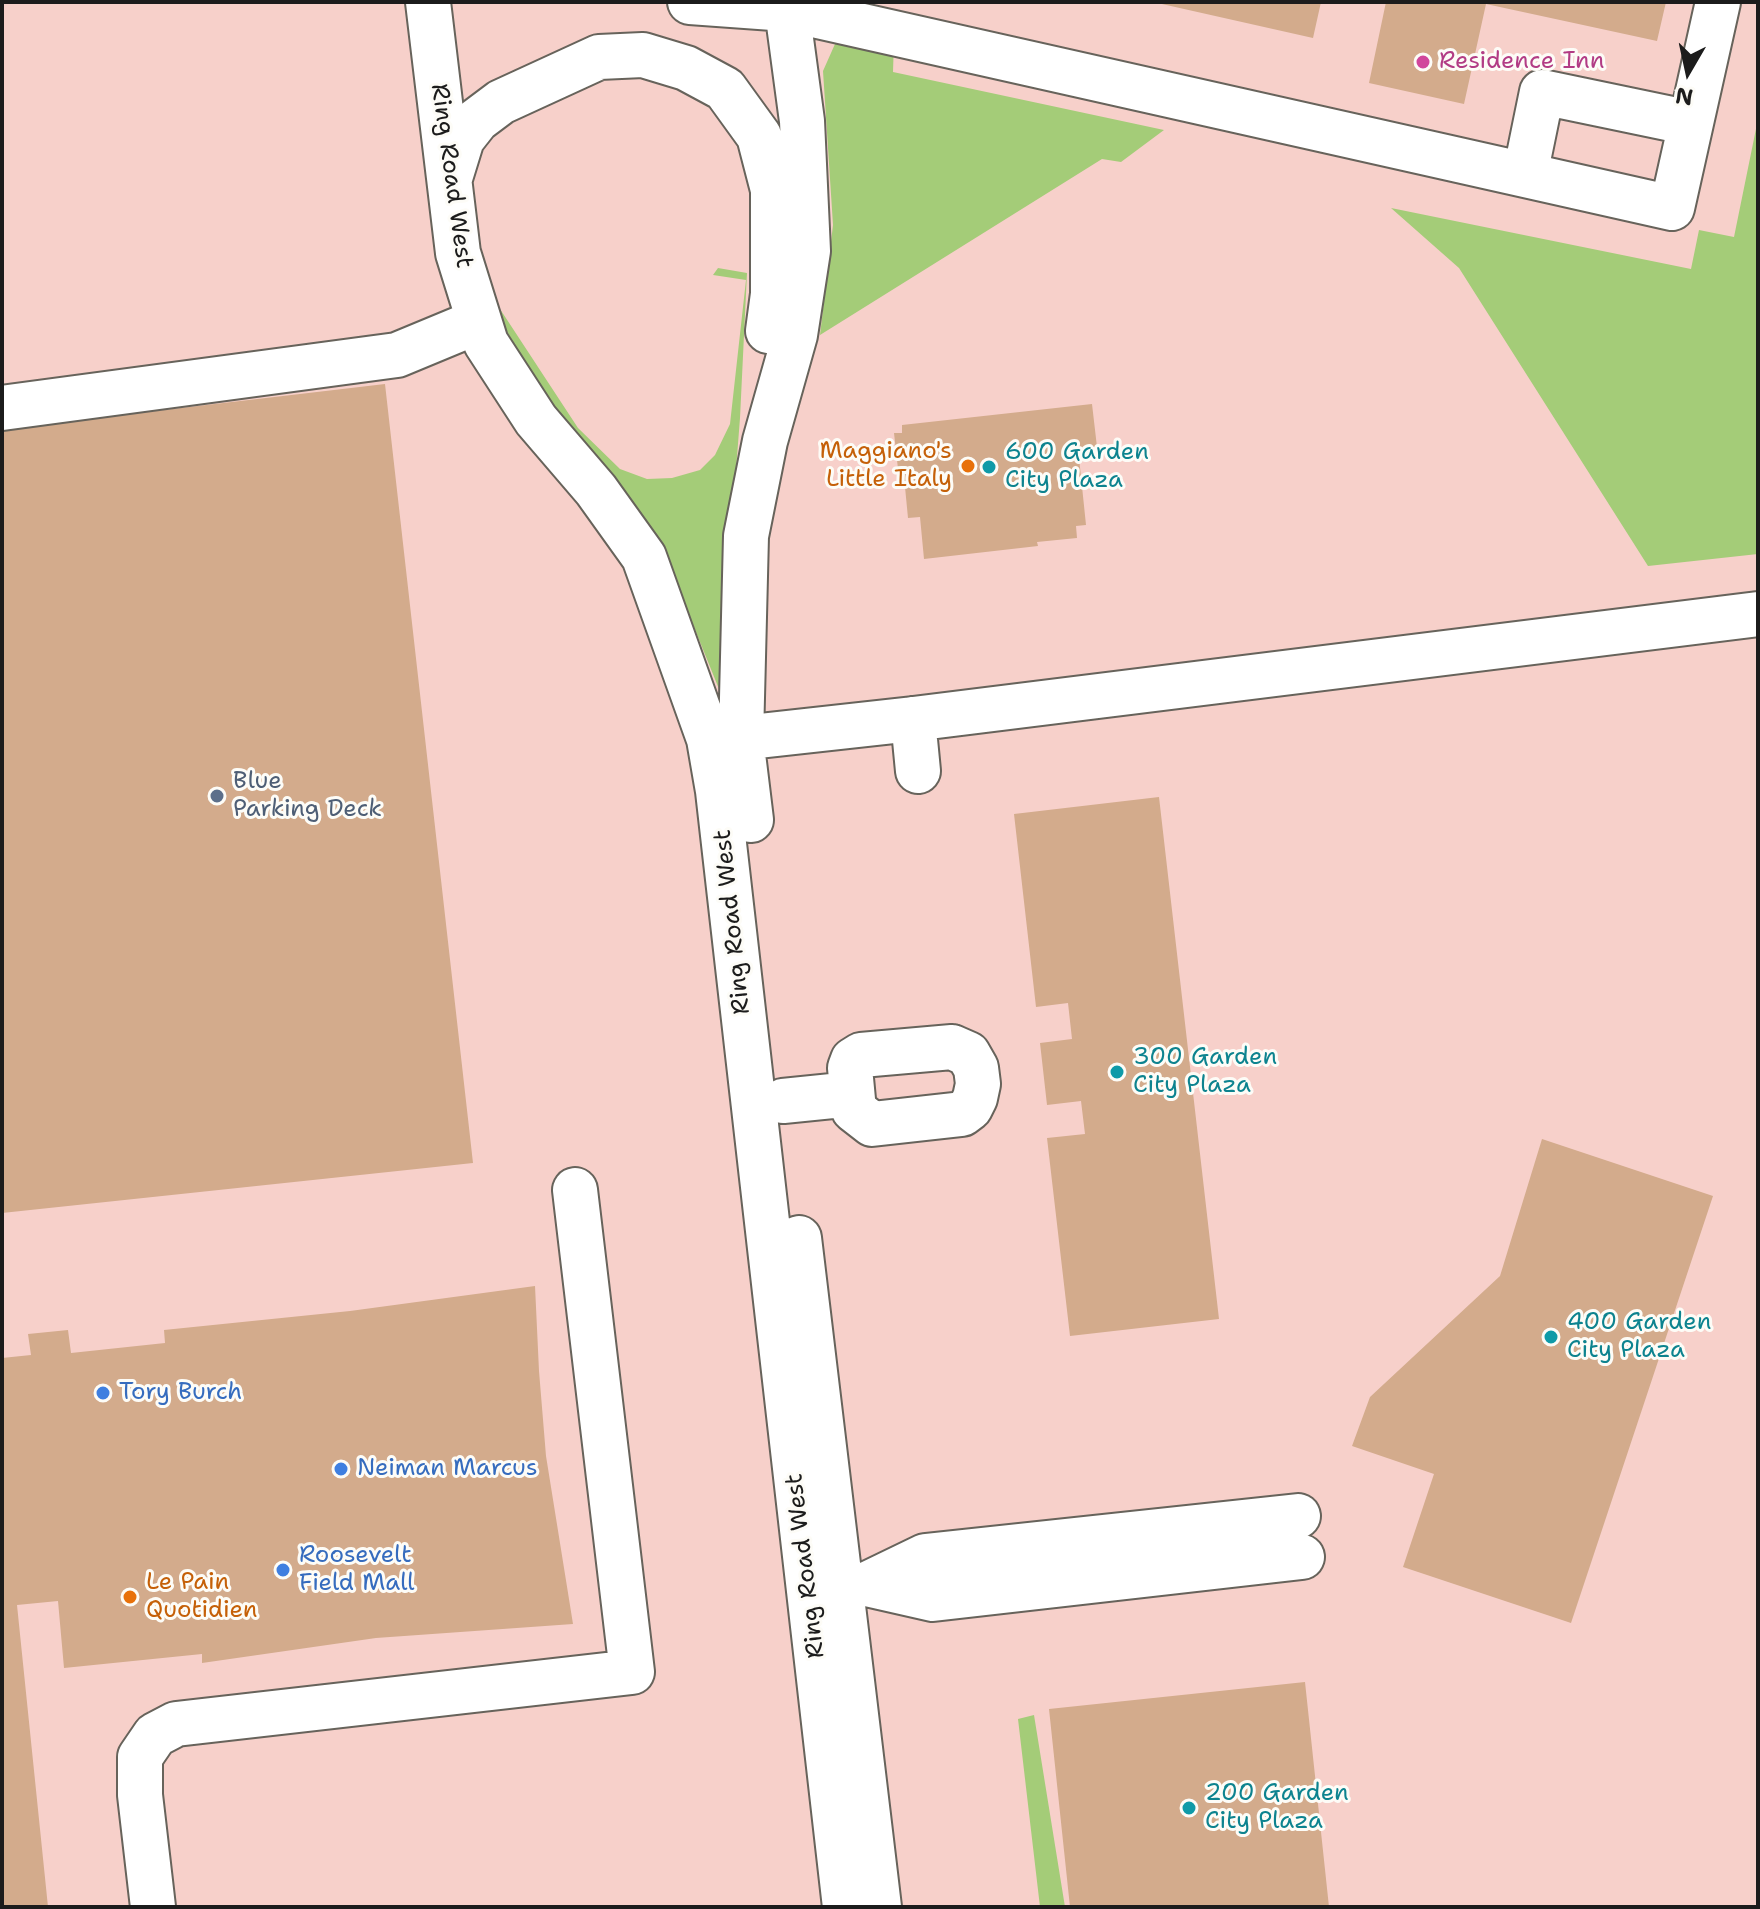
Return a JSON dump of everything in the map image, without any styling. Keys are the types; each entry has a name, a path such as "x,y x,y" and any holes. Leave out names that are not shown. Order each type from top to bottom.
{"street":[{"name":"Ring Road West","path":"428,2 458,253 486,343 536,420 596,490 644,557 709,739 718,791 845,1907"},
{"path":"690,2 787,6 896,18 1525,175 1672,208 1718,2"},
{"name":"Ring Road West","path":"787,6 804,136 808,251 795,335 765,441 746,536 741,738 783,1101 853,1586 879,1907"},
{"path":"450,179 462,139 477,120 501,102 599,57 643,55 686,68 725,89 759,136 773,190 773,294 762,399 765,441"},
{"path":"1525,175 1542,92 1691,123"},
{"path":"2,408 397,355 479,321"},
{"path":"741,738 1758,614"},
{"path":"913,719 918,771"},
{"path":"783,1101 852,1094"},
{"path":"153,1907 140,1795 140,1757 155,1735 176,1724 632,1672 575,1190"},
{"path":"853,1586 933,1599 1300,1536"}],"shaded area":[{"name":"Roosevelt Field Mall","path":"2,2 1758,2 1758,1907 2,1907"}],"green space":[{"path":"856,32 894,40 893,72 1164,130 1121,162 1102,159 820,335 833,225 823,71 835,44"},
{"path":"1758,119 1758,554 1648,566 1459,268 1391,208 1691,269 1699,230 1734,237"},
{"path":"718,268 747,273 740,418 719,689 664,553 534,383 501,320 498,306 578,428 620,469 647,479 672,478 700,470 715,455 730,424 746,280 713,275"},
{"path":"1034,1715 1065,1907 1040,1907 1018,1719"}],"building":[{"path":"1153,2 1321,2 1313,38"},
{"name":"Residence Inn","path":"1386,2 1666,2 1657,41 1486,4 1464,104 1369,83"},
{"name":"Blue Parking Deck","path":"385,384 473,1163 2,1213 2,429"},
{"name":"600 Garden City Plaza","path":"1092,404 1097,447 1078,448 1086,525 1076,526 1077,538 1037,542 1038,546 924,559 920,517 908,518 905,487 900,487 894,433 902,433 902,425"},
{"name":"300 Garden City Plaza","path":"1159,797 1219,1319 1070,1336 1047,1138 1085,1134 1081,1101 1047,1105 1040,1043 1072,1039 1068,1003 1036,1007 1014,814"},
{"name":"400 Garden City Plaza","path":"1542,1139 1713,1196 1571,1623 1403,1567 1434,1474 1352,1446 1370,1397 1500,1276"},
{"name":"Roosevelt Field Mall","path":"535,1286 546,1456 573,1624 376,1638 202,1663 202,1654 64,1668 58,1601 17,1605 48,1907 2,1907 2,1358 31,1355 28,1334 68,1330 71,1353 165,1343 164,1330 350,1311"},
{"name":"200 Garden City Plaza","path":"1305,1682 1329,1907 1070,1907 1049,1709"}],"place":[{"name":"Residence Inn","path":"1423,62"},
{"name":"Maggiano's Little Italy","path":"968,466"},
{"name":"600 Garden City Plaza","path":"989,467"},
{"name":"Blue Parking Deck","path":"217,796"},
{"name":"300 Garden City Plaza","path":"1117,1072"},
{"name":"400 Garden City Plaza","path":"1551,1337"},
{"name":"Tory Burch","path":"103,1393"},
{"name":"Neiman Marcus","path":"341,1469"},
{"name":"Roosevelt Field Mall","path":"283,1570"},
{"name":"Le Pain Quotidien","path":"130,1597"},
{"name":"200 Garden City Plaza","path":"1189,1808"}]}
